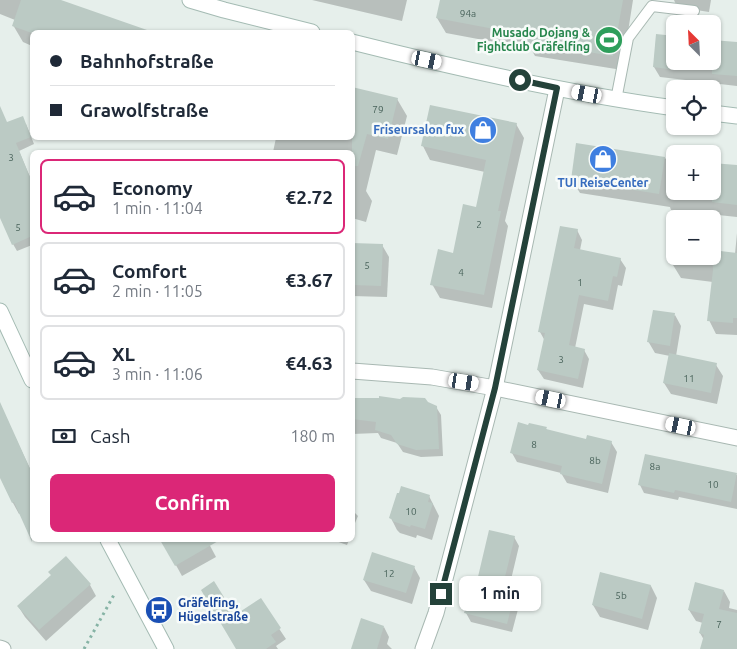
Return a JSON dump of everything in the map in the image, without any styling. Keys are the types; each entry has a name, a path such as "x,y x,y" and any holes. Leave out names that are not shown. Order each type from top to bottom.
{"street":[{"path":"190,0 304,30"},
{"path":"355,43 557,88 616,100 666,107"},
{"path":"424,649 436,612 495,388 557,88"},
{"path":"721,114 737,116"},
{"path":"0,311 30,376"},
{"path":"355,371 432,377 495,388 737,438"},
{"path":"109,542 166,649"}],"lane":[{"path":"616,100 628,38 652,6 694,11"}],"path":[{"path":"84,649 126,574"}],"building":[{"path":"21,0 61,0 147,30 30,30 30,32 12,26"},
{"path":"440,0 623,0 613,56 525,42 526,35 436,18"},
{"path":"656,34 666,35 666,69 653,67"},
{"path":"721,41 737,42 737,76 712,74 712,70 721,70"},
{"path":"355,88 398,98 388,139 367,134 358,166 355,166 355,150 352,150 352,140 355,140"},
{"path":"430,105 517,123 498,211 501,211 484,295 430,285 438,249 453,253 463,204 476,207 486,160 421,146"},
{"path":"0,106 7,122 23,116 30,134 30,137 16,143 30,177 30,237 12,245 0,218"},
{"path":"576,143 665,157 659,194 571,180"},
{"path":"721,164 737,165 737,205 712,202 712,200 721,200"},
{"path":"560,226 578,229 574,248 621,258 617,277 613,276 608,301 579,295 569,345 585,349 578,379 537,370 545,333 538,332"},
{"path":"355,243 383,244 381,286 355,285"},
{"path":"721,251 737,253 737,318 733,318 733,323 707,321 713,265 721,265"},
{"path":"653,310 675,313 670,346 647,342"},
{"path":"669,353 717,363 711,393 663,383"},
{"path":"379,396 400,399 403,397 425,398 428,402 437,406 439,449 416,450 397,444 391,435 375,430 376,422 355,419 355,398 379,398"},
{"path":"0,402 30,469 30,538 14,502 12,503 0,478"},
{"path":"518,422 547,427 546,429 586,439 587,435 612,441 602,484 560,474 562,466 510,453"},
{"path":"645,454 737,473 731,502 675,490 674,493 638,485"},
{"path":"401,486 430,495 428,502 433,503 425,529 411,525 410,527 392,521 389,518"},
{"path":"489,530 515,536 503,585 516,588 507,624 464,613 473,580 477,581"},
{"path":"161,542 217,542 175,566"},
{"path":"372,552 415,566 406,593 363,580"},
{"path":"66,556 91,584 39,630 17,606 51,575 48,572"},
{"path":"600,572 651,585 642,619 592,605"},
{"path":"214,581 235,615 261,598 281,628 271,635 276,642 266,649 236,649 201,590"},
{"path":"695,582 724,590 719,609 737,613 737,649 700,649 704,635 699,633 704,614 688,610"},
{"path":"361,618 384,626 377,649 351,649"}],"place":[{"name":"Musado Dojang & Fightclub Gräfelfing","path":"609,40"},
{"name":"Friseursalon fux","path":"483,130"},
{"name":"TUI ReiseCenter","path":"603,159"},
{"name":"Gräfelfing, Hügelstraße","path":"159,610"}],"route":[{"path":"441,594 495,388 557,88 520,80"}]}
